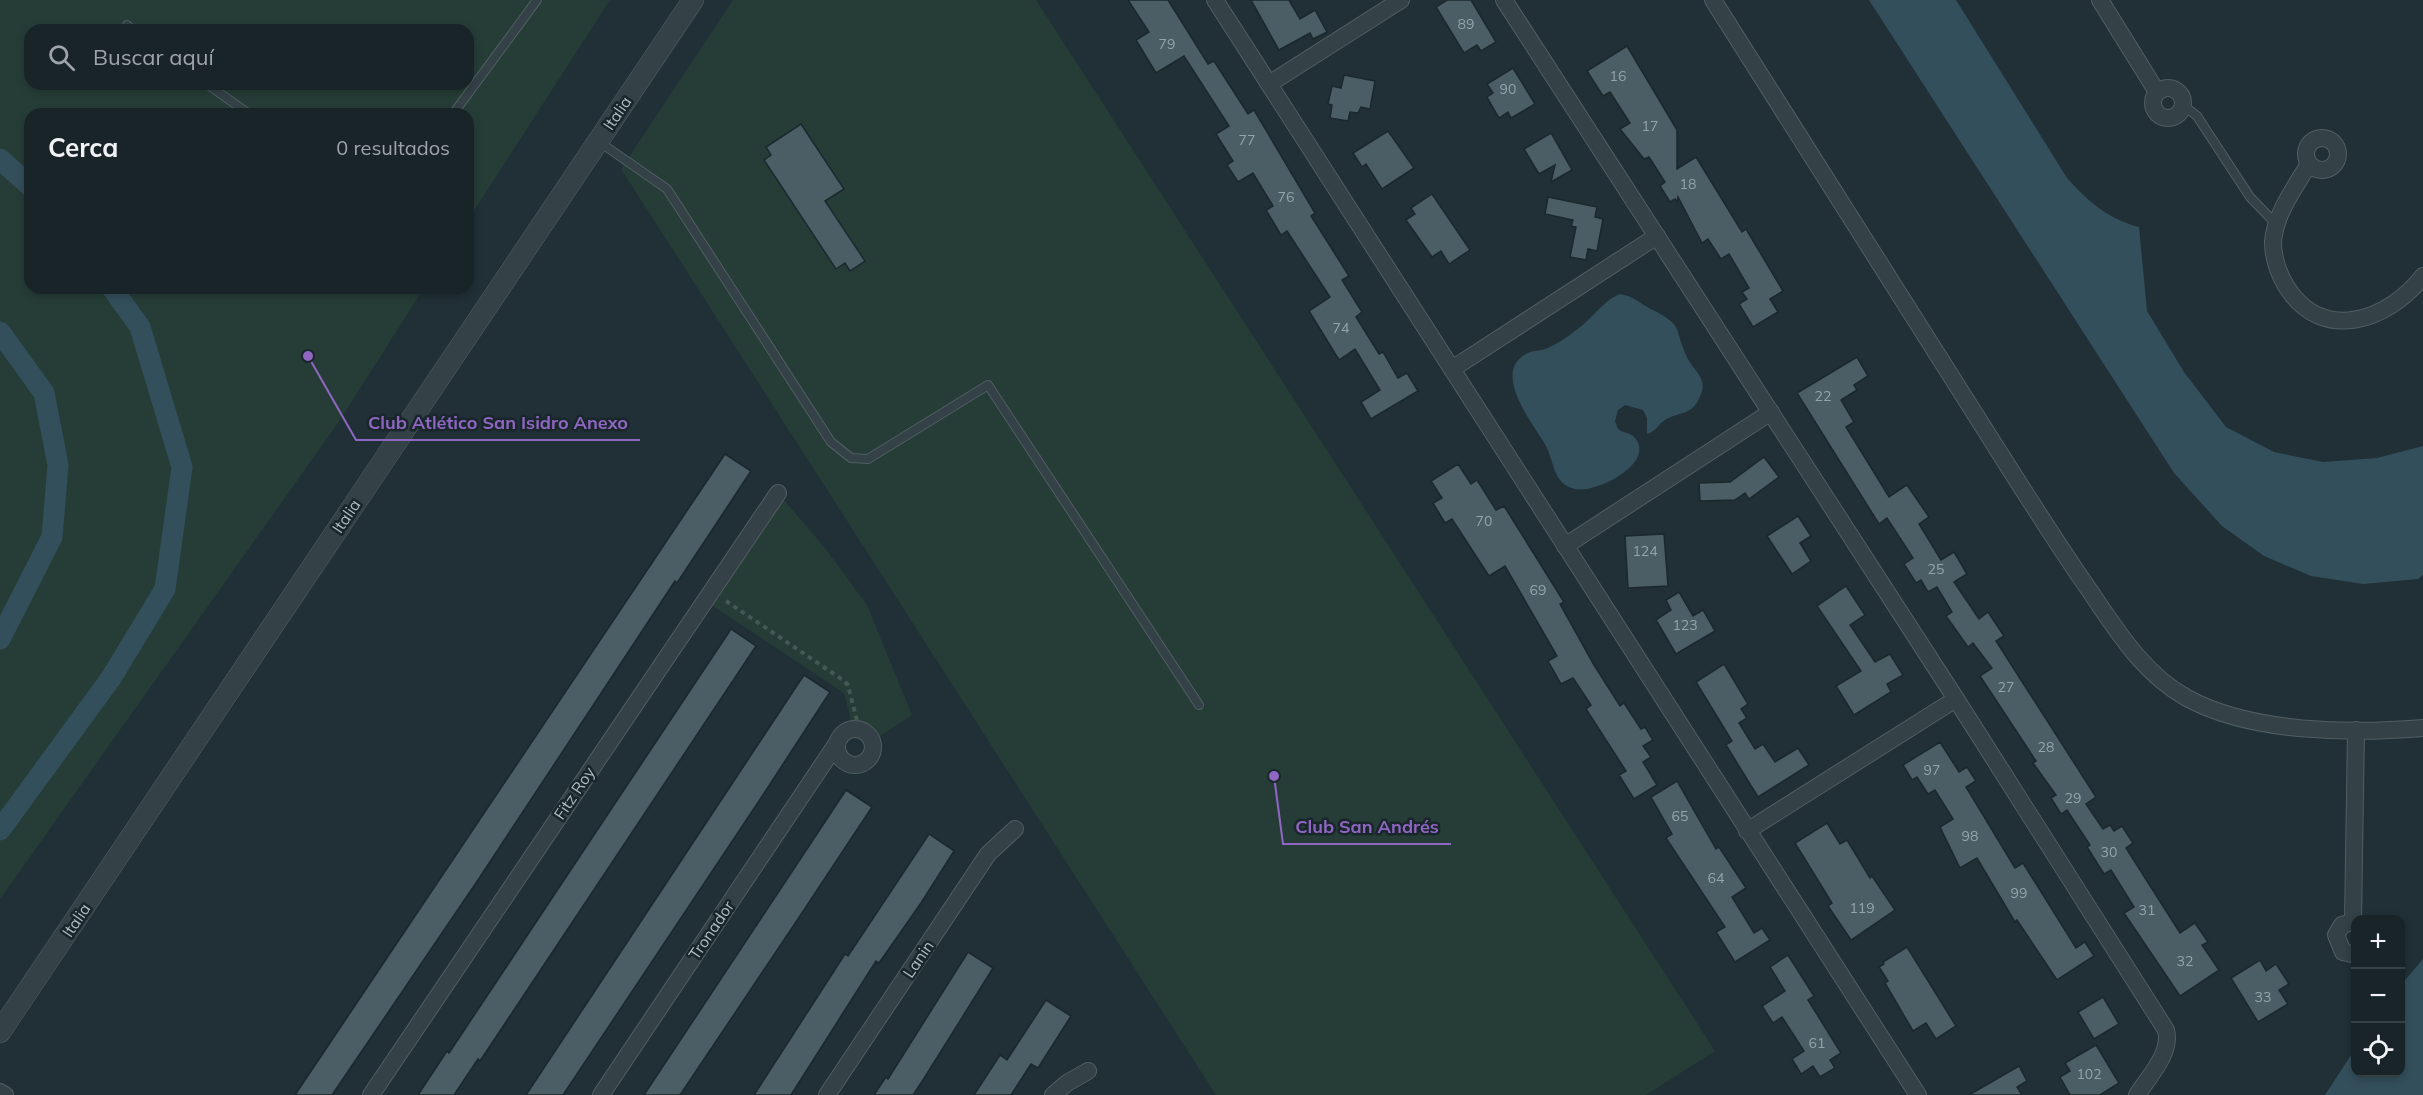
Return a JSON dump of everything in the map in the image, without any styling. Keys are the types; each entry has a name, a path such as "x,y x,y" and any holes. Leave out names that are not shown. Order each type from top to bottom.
{"street":[{"name":"Italia","path":"0,1032 693,0"},
{"path":"1215,0 1918,1095"},
{"path":"1269,84 1401,0"},
{"path":"1504,0 1956,699 2166,1030 2169,1040 2165,1052 2137,1095"},
{"path":"1713,0 2040,517 2142,662 2163,682 2211,709 2286,726 2356,730 2423,728"},
{"path":"2100,0 2157,92"},
{"path":"2166,87 2175,89 2182,96 2183,105 2175,117 2159,116 2153,101 2157,92 2166,87"},
{"path":"2309,164 2276,224 2273,243 2276,263 2295,299 2322,317 2351,320 2381,313 2413,289 2423,276"},
{"path":"1452,369 1657,237"},
{"path":"1565,546 1771,412"},
{"name":"Fitz Roy","path":"371,1095 710,590 778,493"},
{"path":"1747,831 1956,699"},
{"path":"821,765 834,762 864,762 872,753 872,741 859,729"},
{"name":"Tronador","path":"601,1095 843,733 859,729"},
{"path":"2354,915 2356,730"},
{"path":"837,743 838,755 847,763"},
{"name":"Lanin","path":"827,1095 988,854 1015,829"},
{"path":"2351,922 2342,925 2336,935 2343,952 2351,954"},
{"path":"1053,1095 1067,1083 1088,1071"},
{"path":"0,1092 5,1095"}],"lane":[{"path":"474,86 537,0"},
{"path":"215,90 241,108"},
{"path":"457,108 471,90"},
{"path":"2183,105 2197,116 2250,197 2276,224"},
{"path":"598,141 667,189 831,442 852,458 868,459 988,385 1199,705"}],"path":[{"path":"710,590 843,680 848,685 859,729"}],"green space":[{"path":"0,0 610,0 474,211 474,108 24,108 24,294 420,294 338,423 0,899"},
{"path":"733,0 1036,0 1715,1051 1646,1095 1216,1095 621,169"},
{"path":"778,493 825,548 867,605 912,715 872,741 865,732 853,729 844,693 704,600"}],"water":[{"path":"1869,0 1956,0 2067,178 2083,195 2108,214 2139,227 2147,311 2184,372 2226,427 2274,452 2323,462 2377,458 2423,446 2423,575 2418,579 2363,584 2311,576 2264,556 2222,526 2174,473"},
{"path":"1620,294 1661,314 1673,324 1688,359 1701,378 1702,391 1691,409 1665,420 1653,432 1647,434 1647,418 1643,410 1625,405 1618,410 1615,421 1618,429 1634,437 1639,447 1638,456 1631,466 1609,481 1596,487 1575,489 1562,482 1555,472 1546,446 1518,399 1513,373 1516,363 1526,354 1548,348 1562,340 1581,327 1608,301"},
{"path":"2423,959 2423,1095 2325,1095 2351,1055 2351,1077 2405,1077 2405,980"}],"building":[{"path":"1128,0 1168,0 1208,64 1214,61 1248,114 1254,110 1315,213 1311,216 1349,276 1342,280 1362,312 1356,317 1379,354 1383,352 1398,378 1407,373 1418,391 1371,419 1361,402 1380,390 1355,349 1339,360 1309,311 1330,297 1287,231 1281,235 1266,210 1273,206 1253,173 1238,182 1227,165 1233,161 1216,134 1229,126 1184,56 1156,73 1136,40 1149,32"},
{"path":"1251,0 1289,0 1300,19 1315,10 1327,32 1313,39 1310,33 1279,50"},
{"path":"1447,0 1471,0 1496,42 1481,51 1477,45 1464,53 1436,7"},
{"path":"1627,46 1677,130 1677,169 1696,157 1742,232 1746,229 1783,291 1770,299 1778,312 1753,327 1739,304 1747,299 1742,292 1749,288 1729,254 1721,259 1708,239 1702,243 1678,197 1677,202 1675,199 1670,202 1660,186 1665,182 1649,157 1644,159 1620,129 1630,123 1610,92 1603,96 1587,71"},
{"path":"1513,68 1535,104 1511,118 1508,112 1499,118 1487,97 1493,93 1487,84"},
{"path":"1344,75 1375,81 1370,109 1361,107 1358,113 1350,112 1348,121 1330,118 1332,105 1328,104 1332,86 1341,88"},
{"path":"801,124 844,189 825,201 865,261 850,271 845,263 836,269 764,160 771,155 766,147"},
{"path":"1388,131 1414,168 1382,189 1366,164 1362,167 1353,153"},
{"path":"1551,133 1572,170 1551,182 1555,165 1539,174 1524,149"},
{"path":"1432,194 1470,250 1449,264 1441,251 1432,257 1406,220 1415,214 1411,208"},
{"path":"1548,197 1597,207 1595,217 1603,219 1597,251 1588,249 1586,260 1570,257 1576,227 1571,226 1573,220 1545,214"},
{"path":"1857,357 1868,376 1854,385 1857,390 1841,400 1854,422 1846,427 1889,497 1907,485 1929,517 1919,524 1941,560 1954,552 1967,574 1954,582 1979,619 1988,612 2004,636 1996,641 2096,797 2086,804 2103,829 2110,825 2114,831 2122,826 2133,843 2126,848 2180,933 2195,923 2208,942 2202,945 2219,970 2180,996 2124,913 2134,907 2111,870 2104,874 2087,847 2090,845 2067,810 2061,814 2051,798 2056,795 2033,763 2036,761 1980,676 1992,668 1973,643 1968,647 1946,616 1952,612 1937,587 1928,592 1921,580 1916,583 1904,564 1913,558 1887,518 1879,524 1797,393"},
{"path":"725,454 751,471 677,583 675,581 478,880 332,1095 295,1095"},
{"path":"1764,457 1779,477 1749,499 1745,493 1735,500 1700,501 1699,483 1730,482"},
{"path":"1458,464 1471,484 1477,480 1496,510 1504,506 1564,602 1560,604 1620,706 1624,703 1641,729 1645,727 1653,740 1643,746 1651,757 1643,762 1657,785 1634,799 1619,775 1626,771 1586,709 1591,705 1573,678 1561,684 1548,661 1557,656 1505,566 1489,576 1452,519 1445,523 1433,503 1442,498 1431,481"},
{"path":"1798,516 1811,536 1800,543 1811,561 1792,574 1767,536"},
{"path":"1664,534 1668,586 1628,588 1625,536"},
{"path":"1846,586 1865,615 1850,625 1875,662 1890,654 1903,675 1887,684 1891,692 1854,715 1836,686 1861,671 1817,606"},
{"path":"1679,592 1693,616 1703,610 1715,631 1676,654 1656,620 1671,610 1666,600"},
{"path":"731,629 756,646 480,1061 478,1059 454,1095 418,1095 447,1051 449,1053"},
{"path":"1724,664 1748,704 1741,709 1747,718 1739,723 1755,749 1763,744 1775,762 1798,748 1809,765 1758,797 1726,745 1732,741 1696,682"},
{"path":"804,675 830,692 757,804 563,1095 526,1095"},
{"path":"1940,742 1959,772 1967,767 1976,781 1966,787 2015,868 2023,863 2076,948 2085,942 2094,956 2057,980 2017,920 2015,922 1977,858 1960,868 1940,827 1953,819 1935,790 1928,794 1917,777 1912,780 1903,765"},
{"path":"1677,781 1716,849 1719,847 1746,888 1732,897 1754,933 1762,928 1770,940 1735,962 1716,932 1725,927 1666,838 1672,834 1651,797"},
{"path":"846,790 872,807 798,919 680,1095 644,1095"},
{"path":"1827,823 1840,844 1847,840 1870,878 1872,876 1895,910 1851,940 1828,906 1832,903 1795,843"},
{"path":"929,834 954,851 921,903 879,963 876,961 791,1095 754,1095 845,954 848,956"},
{"path":"1907,947 1956,1026 1936,1039 1926,1023 1913,1031 1885,983 1888,981 1879,967"},
{"path":"968,952 993,968 923,1080 913,1095 874,1095 886,1077 888,1079"},
{"path":"1788,955 1814,996 1808,1000 1841,1053 1830,1060 1835,1068 1820,1077 1813,1066 1801,1074 1792,1059 1804,1051 1782,1017 1773,1023 1762,1006 1785,991 1770,967"},
{"path":"2260,960 2266,971 2276,964 2289,984 2279,990 2288,1004 2258,1022 2231,978"},
{"path":"2103,997 2119,1024 2094,1039 2078,1012"},
{"path":"1046,1000 1071,1016 1038,1068 1031,1064 1011,1095 974,1095 1000,1055 1007,1060"},
{"path":"2096,1045 2119,1083 2100,1095 2070,1095 2060,1077 2070,1071 2065,1063"},
{"path":"2019,1066 2027,1081 2017,1087 2022,1095 1969,1095"}],"waterway":[{"path":"0,159 24,181"},
{"path":"0,830 111,678 165,589 182,467 140,327 116,294"},
{"path":"0,332 44,393 58,465 52,537 0,639"}],"place":[{"name":"Club Atlético San Isidro Anexo","path":"308,356"},
{"name":"Club San Andrés","path":"1274,776"}]}
